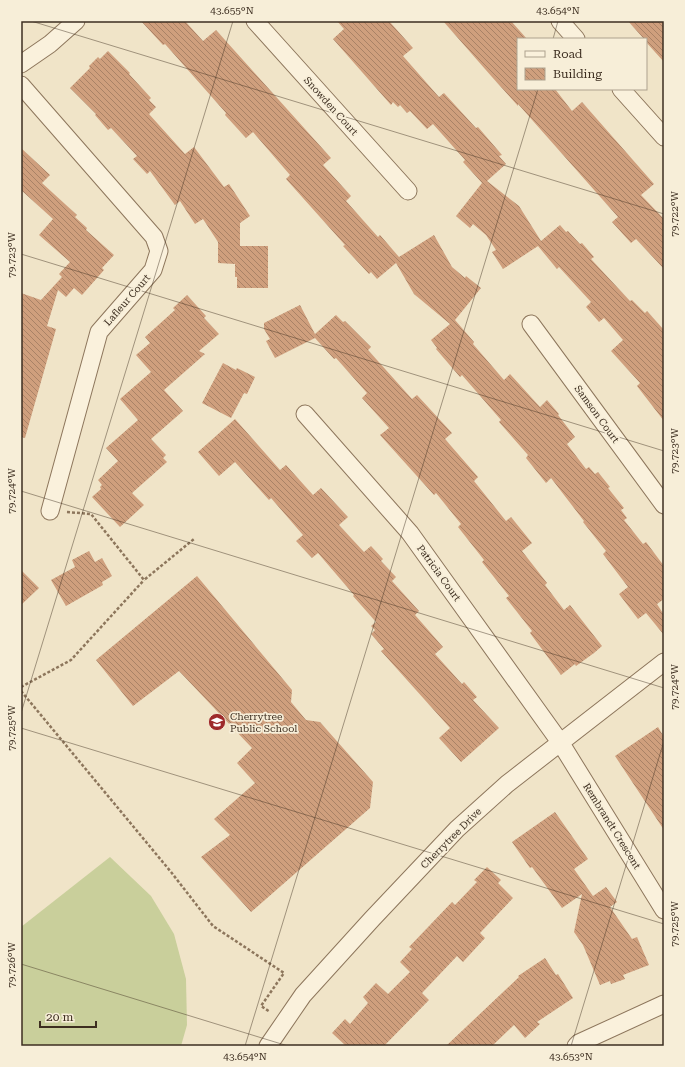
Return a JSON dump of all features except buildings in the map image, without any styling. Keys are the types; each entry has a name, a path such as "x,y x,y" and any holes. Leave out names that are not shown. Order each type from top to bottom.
{"street":[{"path":"21,64 50,44 76,21"},
{"name":"Snowden Court","path":"255,21 408,191"},
{"path":"560,21 575,38"},
{"name":"Lafleur Court","path":"21,85 154,237 159,251 153,270 99,332 50,511"},
{"path":"622,90 664,136"},
{"name":"Samson Court","path":"531,324 664,505"},
{"name":"Patricia Court","path":"305,414 410,533 560,742"},
{"name":"Cherrytree Drive","path":"268,1046 303,995 457,829 507,784 664,662"},
{"name":"Rembrandt Crescent","path":"560,742 664,910"},
{"path":"576,1046 579,1043 664,1004"}],"path":[{"path":"50,511 91,514 144,580"},
{"path":"21,687 71,660 144,580 194,539"},
{"path":"21,691 171,872 213,926 284,973 261,1006 285,1022"}],"green space":[{"path":"110,857 151,896 174,934 186,979 187,1025 181,1046 21,1046 21,927"}],"place":[{"name":"Cherrytree Public School","path":"217,722"}]}
